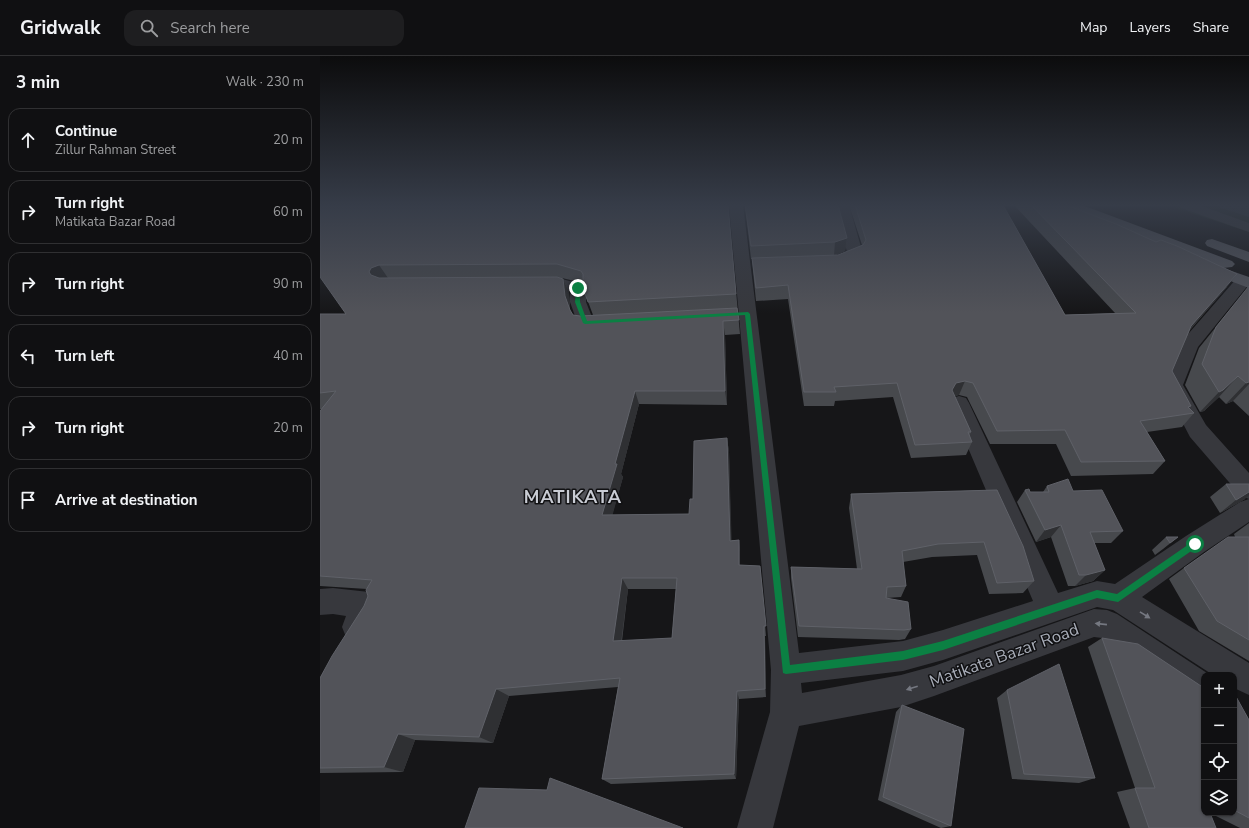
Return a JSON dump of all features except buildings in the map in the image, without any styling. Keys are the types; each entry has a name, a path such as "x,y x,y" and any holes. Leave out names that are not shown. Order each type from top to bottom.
{"main road":[{"path":"1149,241 1247,279"},
{"path":"1207,241 1249,257"}],"street":[{"path":"744,241 750,265 740,314 786,670 786,712 756,828"},
{"path":"818,263 837,262 855,254 852,241"},
{"path":"1247,279 1190,345 1173,386 1198,431 1249,489"},
{"path":"522,285 562,284 578,288 578,302 585,323 622,321"},
{"path":"959,403 1051,610"},
{"path":"1118,598 1249,509"},
{"name":"Matikata Bazar Road","path":"786,670 903,656 943,645 1097,594 1118,598 1249,680"},
{"path":"320,602 333,601 368,606 342,650"},
{"name":"Matikata Bazar Road","path":"786,712 901,691 934,681 1094,623 1107,624 1201,687"}],"district":[{"name":"MATIKATA","path":"573,497"}],"route":[{"path":"578,288 578,302 585,323 748,314 786,670 903,656 943,645 1097,594 1118,598 1195,544"}]}
